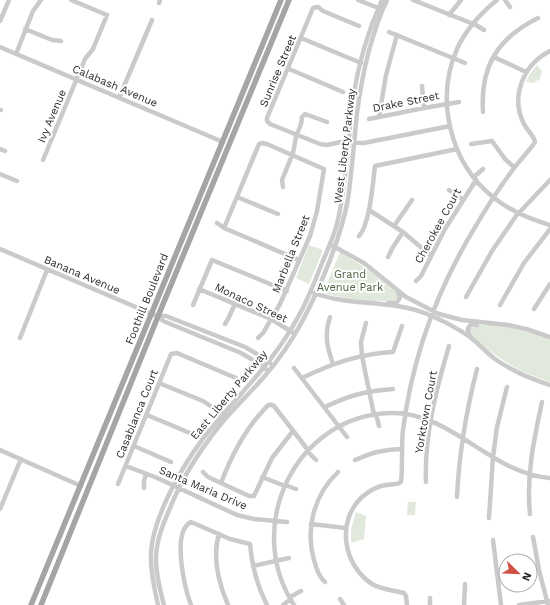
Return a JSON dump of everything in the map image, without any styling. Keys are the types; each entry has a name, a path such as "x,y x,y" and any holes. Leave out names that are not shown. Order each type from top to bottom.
{"main road":[{"name":"Foothill Boulevard","path":"31,605 281,0"},
{"name":"Foothill Boulevard","path":"41,605 60,555 289,0"},
{"path":"60,555 58,554 58,551 66,530 66,522"}],"street":[{"path":"0,21 9,0"},
{"path":"16,54 33,11 41,0"},
{"name":"Ivy Avenue","path":"43,160 85,59 93,49 107,15 71,0"},
{"path":"358,0 381,9"},
{"path":"415,0 484,30"},
{"path":"449,15 461,0"},
{"path":"497,0 487,8 473,24 463,38 454,58 449,77 447,104 450,126 457,149 475,178 493,197 518,214 550,226"},
{"path":"506,0 510,6"},
{"name":"West Liberty Parkway","path":"352,143 363,78 382,1"},
{"name":"Sunrise Street","path":"359,26 323,11 318,7 313,8 267,121 270,124 320,144 327,145 341,142 364,143 450,126"},
{"name":"West Liberty Parkway","path":"313,292 342,225 347,200 354,99 367,42 381,9"},
{"path":"483,112 483,90 487,74 494,57 504,42 518,30 538,18"},
{"path":"119,98 152,20"},
{"path":"26,29 52,40 61,41"},
{"path":"389,32 464,63"},
{"path":"379,117 386,75 397,35"},
{"path":"301,38 361,63"},
{"name":"Calabash Avenue","path":"0,47 223,142"},
{"path":"407,605 406,596 404,593 377,586 358,571 353,564 348,551 346,542 346,528 351,511 362,497 387,484 398,484 401,482 405,414 410,386 433,314 451,272 474,228 514,167 535,142 534,138 524,125 518,106 518,96 520,84 526,72 534,62 550,51"},
{"path":"494,57 526,72"},
{"path":"289,69 343,92"},
{"path":"422,86 424,108"},
{"name":"Drake Street","path":"369,119 459,102"},
{"path":"283,187 282,180 292,156 302,117 305,114 327,122"},
{"path":"471,144 492,140 505,159 514,167"},
{"path":"224,228 258,144 267,144 292,156"},
{"path":"0,149 5,151"},
{"path":"359,236 363,230 369,210 375,166 457,149"},
{"name":"Marbella Street","path":"258,338 287,291 314,223 320,198 324,169 292,156"},
{"name":"Cherokee Court","path":"416,281 421,276 462,199 475,178 483,169"},
{"path":"0,174 17,181"},
{"path":"466,297 492,251 518,214 550,180"},
{"path":"449,190 462,199"},
{"path":"237,197 278,214"},
{"path":"394,226 412,200"},
{"path":"369,210 403,232 431,256"},
{"path":"217,223 224,228 299,260"},
{"path":"500,305 524,263 550,229"},
{"path":"388,258 403,232"},
{"path":"332,246 364,263 397,290 471,338 495,359 529,377 550,385"},
{"name":"Banana Avenue","path":"0,249 152,314 166,316 245,348 271,364"},
{"path":"193,305 212,260 287,291"},
{"path":"20,338 47,270"},
{"path":"534,310 550,284"},
{"name":"Monaco Street","path":"200,290 271,319 293,332"},
{"path":"383,305 387,303 396,303 398,301 400,297 397,290"},
{"path":"313,292 353,302 409,308 456,319 508,325 550,337"},
{"name":"East Liberty Parkway","path":"158,605 152,575 152,547 156,526 174,486 196,448 271,364 293,332 313,292"},
{"path":"225,324 235,304"},
{"name":"Banana Avenue","path":"158,316 164,321 241,353 267,369"},
{"path":"330,317 326,333 326,341 333,364"},
{"path":"366,323 361,342 362,356 369,391 380,426"},
{"path":"471,338 468,331 472,324 480,325 486,323"},
{"path":"302,378 333,364 362,356 393,352 402,326"},
{"name":"Yorktown Court","path":"426,482 425,469 431,422 449,346"},
{"name":"Casablanca Court","path":"118,484 170,354 174,352 177,353 236,378"},
{"path":"294,368 347,437"},
{"path":"457,497 462,437 468,402 477,369"},
{"path":"159,383 203,401 225,416"},
{"path":"489,518 493,457 497,427 507,387"},
{"path":"325,407 340,400 369,391 393,389"},
{"path":"530,514 530,475 534,439 542,402"},
{"path":"221,483 233,455 247,430 267,405 274,406 316,460"},
{"path":"294,605 282,580 276,561 274,539 275,521 279,501 294,468 308,450 323,437 340,427 375,414 405,414 431,422 462,437 511,467 530,475 550,478"},
{"path":"146,415 190,433"},
{"name":"East Liberty Parkway","path":"164,605 157,576 156,558 158,544 166,518 179,489 200,452 225,416"},
{"path":"203,472 208,477 249,496 254,496 272,458 293,431"},
{"path":"134,446 171,462"},
{"path":"355,460 376,452 390,449 402,449"},
{"path":"0,450 81,486"},
{"path":"0,509 21,459"},
{"name":"Santa Maria Drive","path":"126,466 237,515 254,519 287,522"},
{"path":"325,582 319,573 313,555 310,538 311,524 320,495 327,484 338,472"},
{"path":"144,488 146,474"},
{"path":"262,477 296,489"},
{"path":"191,605 184,580 180,549 181,539 189,522 235,541 250,544 253,566 259,587 267,605"},
{"path":"311,524 346,528"},
{"path":"219,534 216,547 216,558 221,585 228,605"},
{"path":"522,605 548,602 539,570 533,537"},
{"path":"493,540 500,605"},
{"path":"253,566 289,558"},
{"path":"464,605 465,584"},
{"path":"283,605 300,591"},
{"path":"430,598 430,605"},
{"path":"340,600 344,605"}],"green space":[{"path":"537,65 542,71 540,79 533,83 526,82 530,74"},
{"name":"Grand Avenue Park","path":"309,245 323,250 309,284 296,278"},
{"name":"Grand Avenue Park","path":"340,252 369,270 397,293 397,300 359,300 323,293"},
{"path":"475,325 494,325 514,328 550,339 550,382 528,374 508,364 490,351 470,333 470,329"},
{"path":"408,502 416,502 415,515 407,515"},
{"path":"356,512 366,516 364,539 351,543 351,529"}]}
